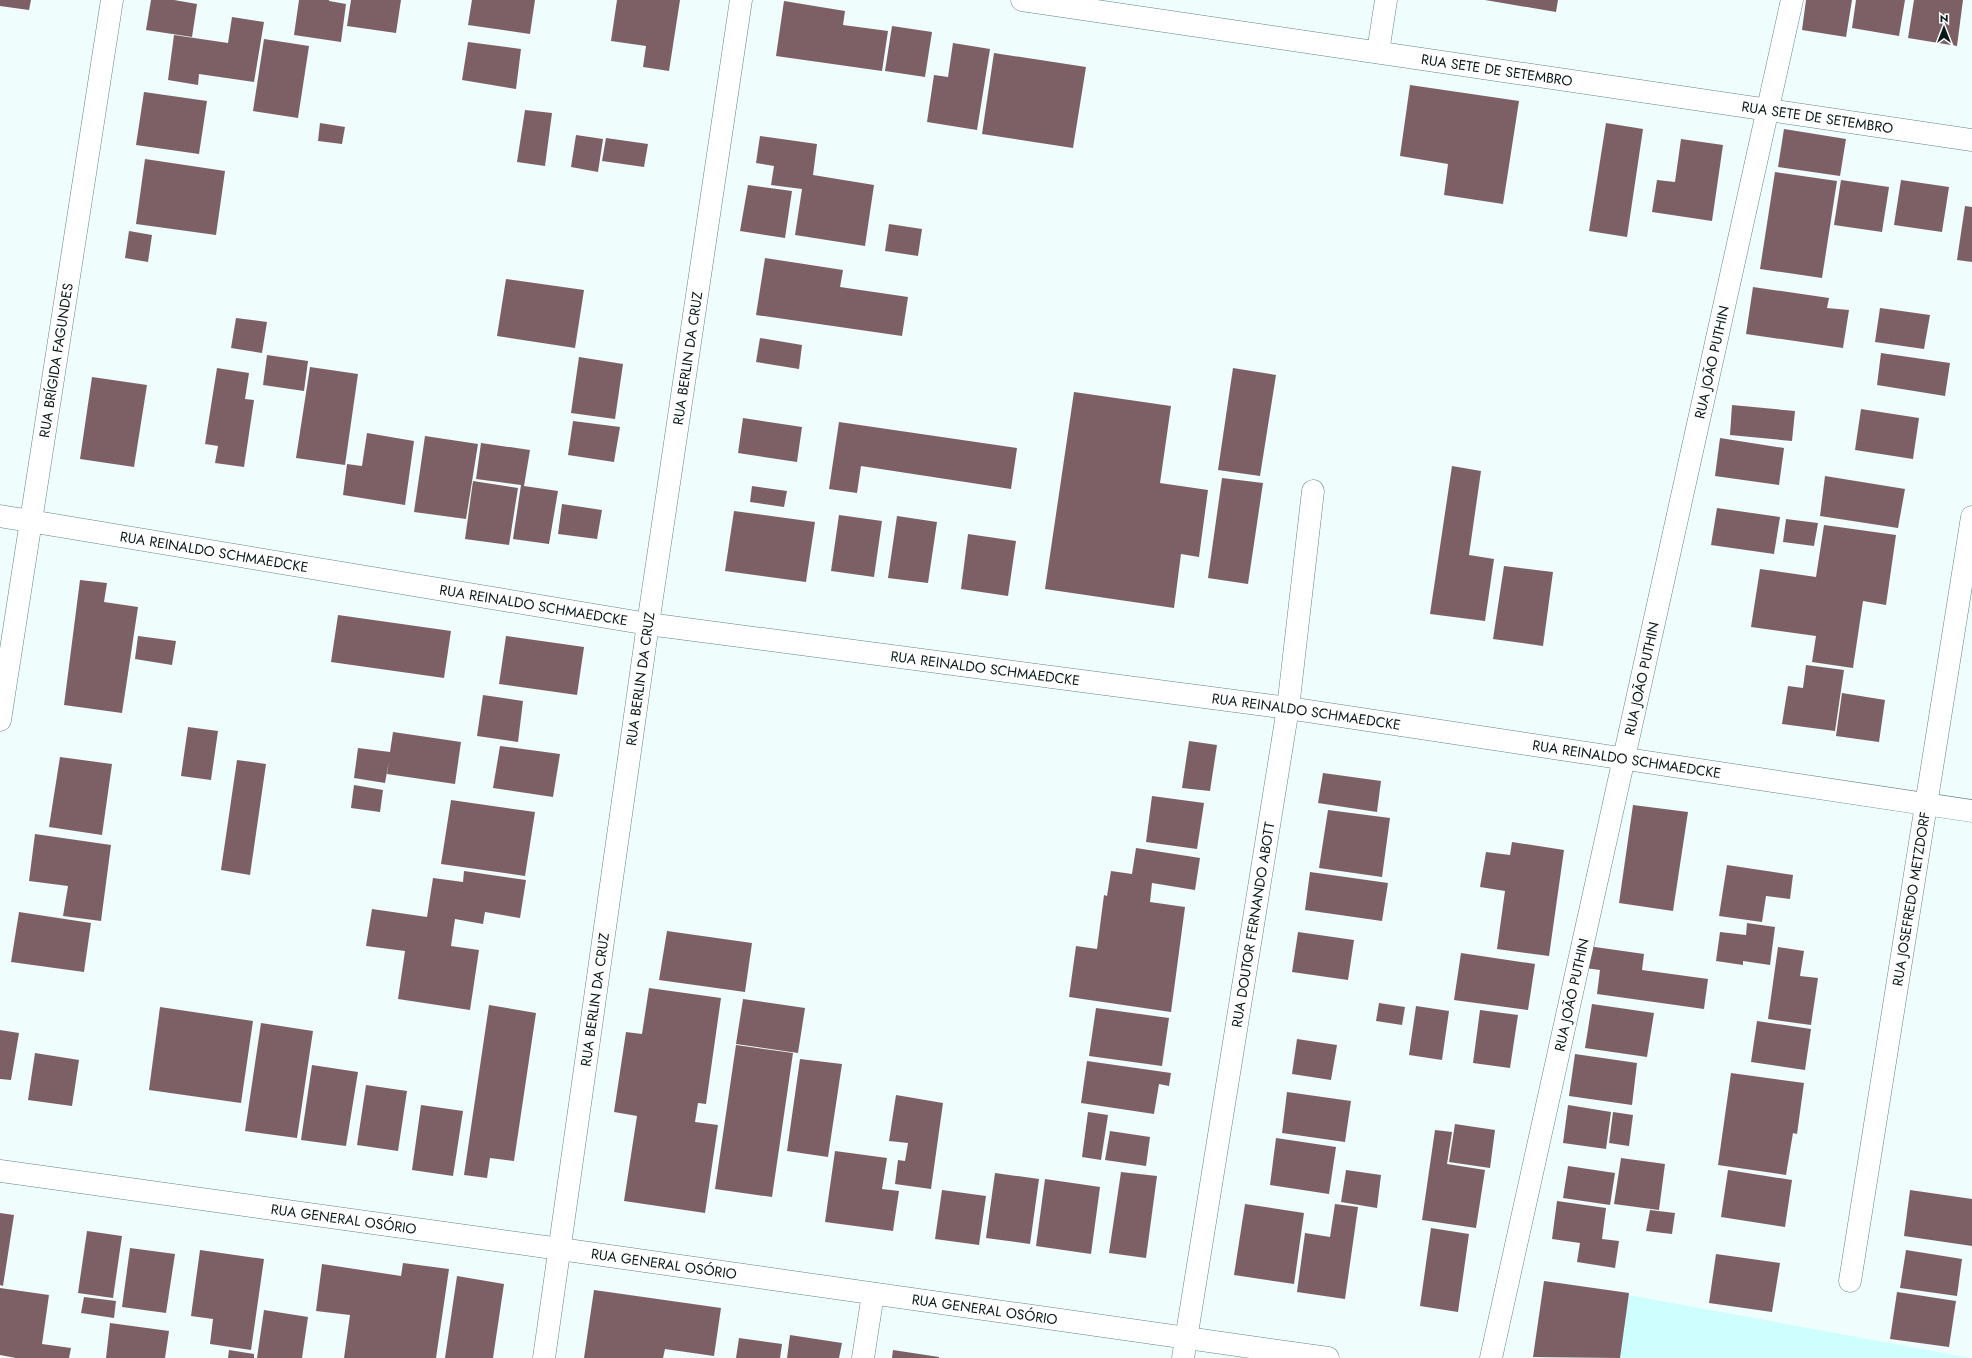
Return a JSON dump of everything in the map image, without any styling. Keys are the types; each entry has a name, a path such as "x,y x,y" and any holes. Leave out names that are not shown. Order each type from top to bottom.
{"street":[{"name":"RUA BRÍGIDA FAGUNDES","path":"0,720 112,0"},
{"name":"RUA BERLIN DA CRUZ","path":"544,1358 648,624 741,0"},
{"name":"RUA SETE DE SETEMBRO","path":"1022,0 1111,6 1378,52 1972,140"},
{"path":"1378,52 1386,0"},
{"name":"RUA JOÃO PUTHIN","path":"1492,1358 1792,0"},
{"name":"RUA DOUTOR FERNANDO ABOTT","path":"1184,1348 1288,708 1313,491"},
{"name":"RUA REINALDO SCHMAEDCKE","path":"0,516 648,624 1288,708 1972,811"},
{"name":"RUA JOSEFREDO METZDORF","path":"1850,1281 1972,517"},
{"name":"RUA GENERAL OSÓRIO","path":"0,1171 873,1294 1184,1348 1328,1358"},
{"path":"863,1358 873,1294"}],"shaded area":[{"path":"1558,1282 1971,1358 1540,1358"}],"building":[{"path":"0,0 31,0 29,10 0,6"},
{"path":"151,0 174,0 197,4 192,37 146,30"},
{"path":"299,0 329,0 346,4 341,42 294,35"},
{"path":"351,0 401,0 396,33 347,26"},
{"path":"472,0 535,0 530,34 468,25"},
{"path":"617,0 680,0 669,71 643,67 646,46 611,41"},
{"path":"1485,0 1558,0 1556,12"},
{"path":"1806,0 1852,0 1846,37 1802,30"},
{"path":"1856,0 1905,0 1899,36 1852,28"},
{"path":"1914,0 1963,0 1957,46 1908,38"},
{"path":"784,1 845,11 843,25 888,31 882,71 776,56"},
{"path":"232,17 264,22 254,82 199,74 198,85 168,80 174,35 228,43"},
{"path":"892,26 932,32 925,77 885,71"},
{"path":"264,39 309,46 298,118 253,111"},
{"path":"468,42 521,49 516,89 462,80"},
{"path":"953,43 990,49 977,130 927,122 934,75 948,77"},
{"path":"994,53 1086,67 1073,148 982,134"},
{"path":"1410,85 1519,101 1503,204 1444,195 1448,164 1400,156"},
{"path":"144,92 207,101 199,154 136,145"},
{"path":"525,110 552,113 545,166 517,162"},
{"path":"320,123 345,127 342,144 318,141"},
{"path":"1606,123 1643,129 1627,237 1589,231"},
{"path":"1784,129 1846,139 1840,176 1778,167"},
{"path":"576,135 603,139 598,172 571,167"},
{"path":"760,136 817,144 813,175 874,185 865,246 795,235 802,189 771,185 774,166 756,163"},
{"path":"606,138 648,144 644,167 602,161"},
{"path":"1681,139 1723,145 1712,221 1652,212 1657,180 1675,182"},
{"path":"145,159 225,171 216,235 136,224"},
{"path":"1775,172 1837,181 1822,278 1760,269"},
{"path":"1841,180 1889,187 1882,232 1834,225"},
{"path":"1901,180 1949,187 1942,232 1894,225"},
{"path":"748,185 792,191 785,238 740,231"},
{"path":"1965,206 1972,207 1972,262 1957,260"},
{"path":"889,224 922,229 918,256 885,251"},
{"path":"129,231 152,235 148,262 125,258"},
{"path":"765,258 843,270 840,287 908,297 902,336 756,315"},
{"path":"506,279 584,290 575,348 497,336"},
{"path":"1753,287 1829,298 1827,308 1849,310 1843,348 1746,334"},
{"path":"1880,308 1930,315 1924,349 1875,342"},
{"path":"236,318 267,322 262,353 231,348"},
{"path":"760,338 802,345 799,369 756,362"},
{"path":"1881,353 1950,363 1945,396 1877,385"},
{"path":"267,355 308,361 304,391 263,385"},
{"path":"579,357 623,364 615,419 571,413"},
{"path":"310,367 358,374 345,465 296,458"},
{"path":"217,368 249,373 245,399 254,400 244,467 215,463 218,446 205,444"},
{"path":"1233,368 1276,375 1260,476 1218,470"},
{"path":"92,377 147,385 134,467 80,459"},
{"path":"1074,392 1171,406 1160,483 1208,490 1199,557 1181,554 1174,608 1045,589"},
{"path":"1732,405 1795,411 1792,441 1730,435"},
{"path":"1861,409 1919,418 1913,459 1855,450"},
{"path":"743,418 802,427 797,462 738,453"},
{"path":"573,421 620,427 614,462 568,455"},
{"path":"839,422 1017,448 1011,489 861,466 857,493 829,489"},
{"path":"367,433 414,441 405,505 343,495 347,464 362,466"},
{"path":"425,436 478,444 466,519 414,512"},
{"path":"1720,438 1784,448 1779,485 1715,476"},
{"path":"481,443 530,450 524,486 558,491 549,544 513,539 521,485 476,479"},
{"path":"1452,466 1481,471 1469,555 1494,559 1485,621 1430,614"},
{"path":"1825,476 1905,489 1898,528 1820,516"},
{"path":"1222,478 1263,483 1248,584 1208,578"},
{"path":"473,481 518,488 509,545 465,539"},
{"path":"752,486 787,491 784,507 750,502"},
{"path":"562,504 602,510 597,539 558,534"},
{"path":"1717,508 1780,517 1774,554 1711,545"},
{"path":"734,511 815,522 806,582 725,571"},
{"path":"839,515 882,521 874,577 831,571"},
{"path":"897,516 937,522 928,583 888,578"},
{"path":"1786,519 1818,523 1814,546 1783,542"},
{"path":"1824,525 1896,535 1886,605 1863,601 1853,668 1812,662 1816,636 1751,627 1760,569 1816,577"},
{"path":"968,534 1016,541 1008,596 961,589"},
{"path":"1504,566 1553,572 1543,646 1493,639"},
{"path":"80,580 107,583 104,602 138,607 122,713 64,705"},
{"path":"338,615 451,631 444,678 331,662"},
{"path":"138,636 176,641 172,665 135,659"},
{"path":"506,636 584,647 577,695 499,684"},
{"path":"1806,665 1844,670 1835,731 1782,724 1788,686 1803,688"},
{"path":"1842,693 1885,700 1879,742 1836,736"},
{"path":"483,695 523,701 518,742 477,736"},
{"path":"188,727 218,731 211,780 181,776"},
{"path":"393,732 461,742 455,784 387,774 389,761 385,783 354,778 358,748 390,752"},
{"path":"1189,741 1217,745 1210,791 1182,788"},
{"path":"500,746 560,754 553,797 493,788"},
{"path":"60,757 112,764 102,835 49,827"},
{"path":"237,760 266,764 250,875 221,870"},
{"path":"1323,773 1381,781 1377,812 1318,803"},
{"path":"354,785 383,790 380,812 351,808"},
{"path":"1152,796 1204,803 1197,849 1146,842"},
{"path":"451,800 535,812 525,876 441,864"},
{"path":"1633,805 1688,812 1673,911 1619,903"},
{"path":"1328,810 1390,818 1382,877 1319,868"},
{"path":"35,834 111,845 101,921 63,916 68,886 29,881"},
{"path":"1512,842 1564,850 1549,956 1497,949 1505,891 1480,887 1486,852 1510,855"},
{"path":"1136,848 1200,858 1195,890 1152,883 1150,902 1185,907 1171,1012 1069,997 1076,946 1097,949 1104,895 1107,896 1111,871 1132,874"},
{"path":"1727,865 1793,875 1790,899 1766,896 1762,922 1719,916"},
{"path":"464,871 526,880 520,918 485,912 483,924 455,919 451,946 479,950 470,1010 398,999 405,951 366,946 372,909 427,917 433,878 463,882"},
{"path":"1310,872 1388,883 1382,921 1305,910"},
{"path":"19,912 91,923 84,972 11,962"},
{"path":"1747,923 1775,927 1770,965 1743,961 1743,965 1716,961 1720,932 1746,935"},
{"path":"667,931 752,943 745,992 659,980"},
{"path":"1298,932 1354,940 1348,980 1292,972"},
{"path":"1588,946 1644,954 1642,970 1708,979 1704,1009 1597,994 1600,970 1585,968"},
{"path":"1778,947 1804,951 1800,976 1818,978 1811,1025 1768,1019"},
{"path":"1461,953 1535,964 1528,1010 1454,1000"},
{"path":"649,988 721,998 706,1104 698,1103 695,1122 718,1125 705,1213 624,1201 637,1116 614,1112 626,1032 642,1034"},
{"path":"743,999 805,1008 798,1053 736,1044"},
{"path":"1379,1003 1405,1007 1402,1025 1376,1021"},
{"path":"1592,1004 1654,1013 1647,1057 1585,1048"},
{"path":"489,1005 536,1013 514,1161 490,1158 487,1178 464,1175"},
{"path":"1416,1006 1449,1011 1442,1060 1409,1055"},
{"path":"160,1007 253,1021 241,1103 149,1090"},
{"path":"1096,1008 1169,1018 1162,1066 1089,1056"},
{"path":"1480,1010 1518,1015 1510,1068 1473,1063"},
{"path":"1757,1021 1811,1029 1805,1070 1751,1062"},
{"path":"261,1023 313,1031 297,1138 245,1131"},
{"path":"0,1030 19,1033 11,1080 0,1079"},
{"path":"1297,1039 1337,1045 1331,1080 1292,1074"},
{"path":"736,1045 793,1053 772,1197 715,1189"},
{"path":"35,1053 79,1060 72,1106 28,1100"},
{"path":"1575,1054 1637,1063 1632,1105 1569,1096"},
{"path":"800,1059 842,1064 828,1157 787,1151"},
{"path":"1087,1061 1171,1073 1169,1086 1159,1084 1154,1114 1081,1103"},
{"path":"312,1065 358,1072 346,1146 301,1140"},
{"path":"1731,1073 1804,1083 1797,1134 1793,1133 1786,1175 1718,1165"},
{"path":"366,1085 407,1091 398,1151 357,1145"},
{"path":"1287,1092 1351,1101 1345,1142 1282,1133"},
{"path":"896,1095 943,1103 931,1189 895,1184 898,1160 905,1161 908,1143 889,1141"},
{"path":"421,1105 463,1111 453,1176 412,1170"},
{"path":"1568,1105 1611,1112 1606,1149 1563,1143"},
{"path":"1088,1112 1108,1115 1101,1160 1082,1157"},
{"path":"1613,1112 1633,1115 1629,1146 1609,1143"},
{"path":"1455,1124 1495,1130 1490,1168 1449,1162"},
{"path":"1435,1130 1452,1132 1447,1164 1485,1170 1476,1228 1422,1220"},
{"path":"1110,1131 1150,1137 1146,1166 1105,1160"},
{"path":"1276,1138 1336,1147 1329,1194 1270,1185"},
{"path":"835,1151 887,1158 882,1189 899,1191 893,1231 825,1222"},
{"path":"1621,1158 1665,1164 1659,1210 1614,1204"},
{"path":"1568,1166 1615,1173 1610,1205 1563,1198"},
{"path":"1346,1170 1381,1175 1377,1208 1341,1202"},
{"path":"1728,1170 1792,1180 1785,1227 1721,1217"},
{"path":"1121,1172 1157,1176 1146,1258 1109,1253"},
{"path":"995,1173 1039,1179 1030,1244 986,1238"},
{"path":"1045,1179 1100,1187 1091,1254 1036,1246"},
{"path":"942,1190 986,1196 979,1245 935,1239"},
{"path":"1910,1190 1972,1199 1972,1246 1904,1236"},
{"path":"1557,1201 1606,1208 1602,1239 1619,1241 1615,1268 1577,1262 1580,1243 1552,1239"},
{"path":"1245,1204 1304,1213 1294,1284 1234,1275"},
{"path":"1335,1204 1358,1207 1345,1299 1297,1292 1305,1233 1330,1237"},
{"path":"1650,1210 1675,1213 1672,1234 1646,1231"},
{"path":"0,1213 14,1215 3,1286 0,1285"},
{"path":"1431,1228 1469,1234 1458,1312 1420,1306"},
{"path":"87,1231 122,1236 113,1298 78,1293"},
{"path":"130,1248 175,1254 166,1313 122,1307"},
{"path":"200,1250 264,1259 251,1350 210,1344 213,1319 191,1316"},
{"path":"1906,1250 1962,1259 1957,1296 1900,1288"},
{"path":"1716,1254 1780,1263 1772,1312 1709,1303"},
{"path":"403,1263 449,1269 436,1358 344,1358 350,1315 316,1311 322,1264 401,1276"},
{"path":"457,1276 504,1284 493,1358 445,1358"},
{"path":"1544,1281 1629,1293 1620,1358 1533,1357"},
{"path":"0,1288 49,1295 42,1344 71,1348 69,1358 16,1358 0,1355"},
{"path":"594,1290 721,1308 714,1356 665,1349 663,1358 584,1358"},
{"path":"1897,1292 1956,1301 1949,1347 1890,1339"},
{"path":"84,1297 116,1301 114,1318 81,1313"},
{"path":"264,1310 308,1317 302,1358 257,1358"},
{"path":"110,1323 169,1331 165,1358 106,1358"},
{"path":"790,1335 842,1343 839,1358 787,1358"},
{"path":"739,1338 782,1344 780,1358 736,1358"},
{"path":"229,1350 254,1354 254,1358 228,1358"},
{"path":"893,1350 939,1357 939,1358 892,1358"}]}
